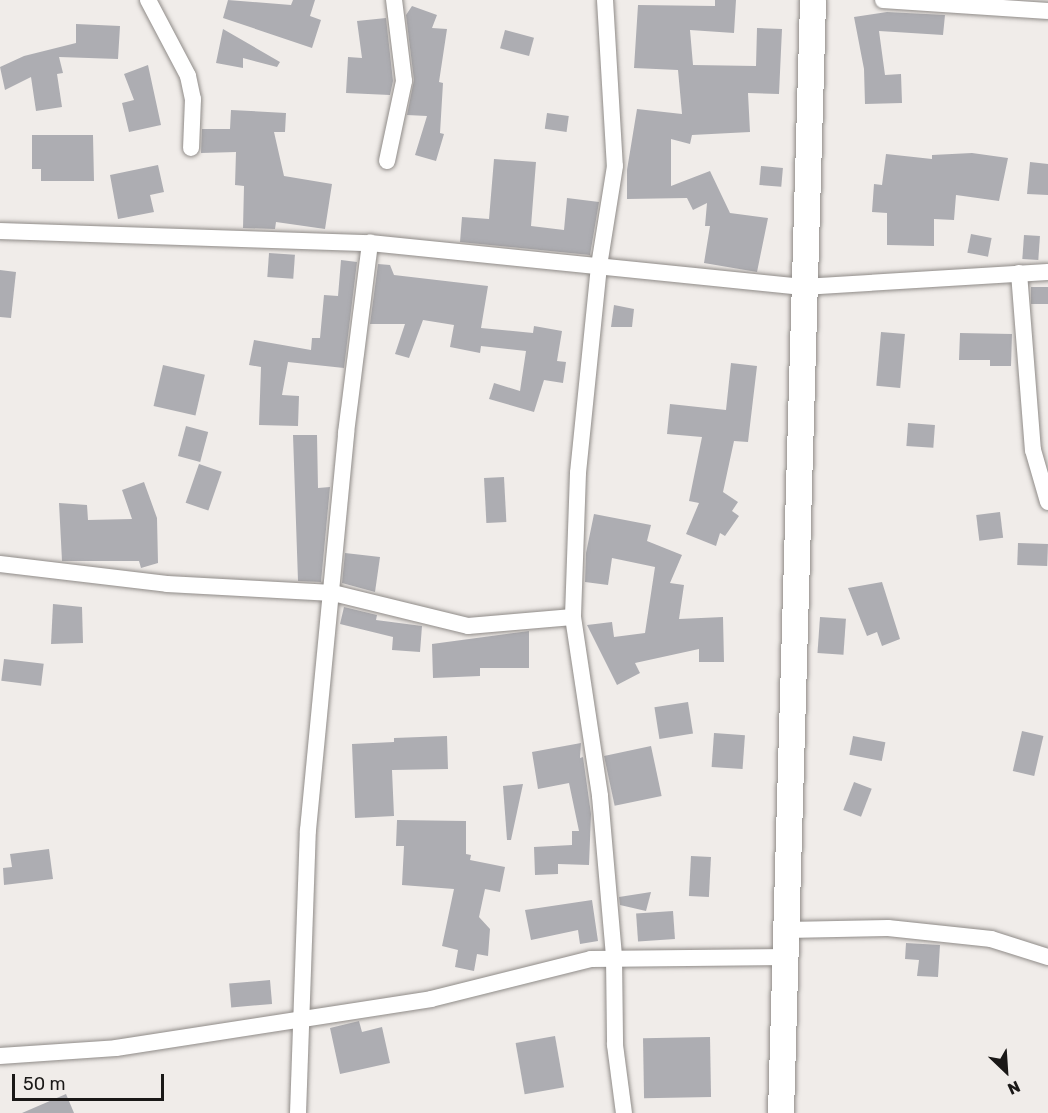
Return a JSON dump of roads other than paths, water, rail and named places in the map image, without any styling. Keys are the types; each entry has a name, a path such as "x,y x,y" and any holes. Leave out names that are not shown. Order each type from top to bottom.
{"main road":[{"path":"781,1113 813,0"}],"street":[{"path":"148,0 188,76 193,99 191,148"},
{"path":"387,161 404,81 394,0"},
{"path":"605,0 615,166 599,266 578,473 573,617 600,796 614,957 615,1045 624,1113"},
{"path":"883,0 1048,11"},
{"path":"0,231 370,243 803,287 1048,272"},
{"path":"298,1113 308,830 333,594 346,434 370,243"},
{"path":"1019,273 1033,450 1048,502"},
{"path":"0,564 166,584 333,594 468,626 573,617"},
{"path":"786,930 888,928 991,939 1048,957"},
{"path":"0,1056 116,1048 431,999 614,957 787,957"}]}
